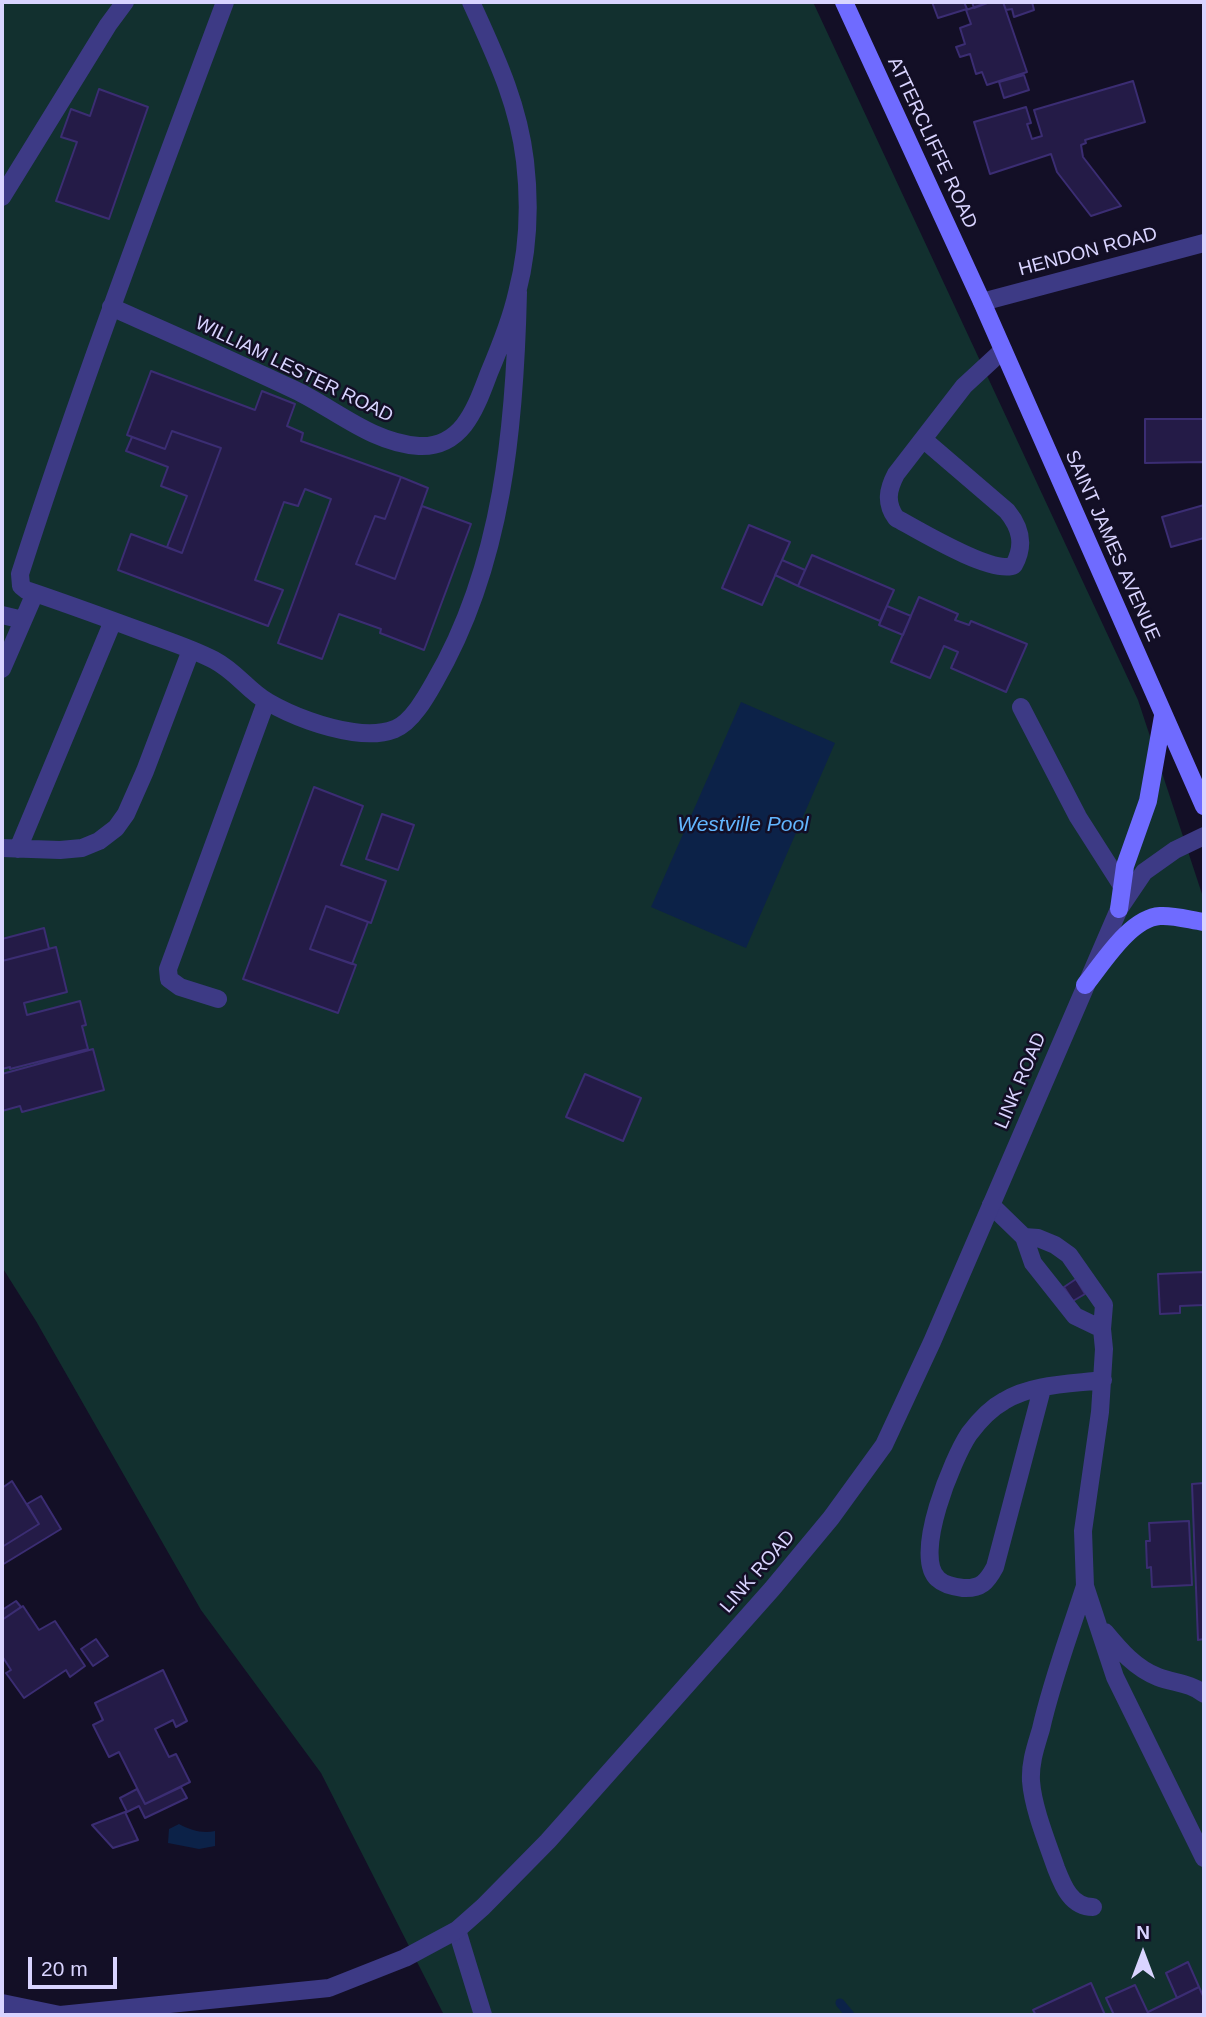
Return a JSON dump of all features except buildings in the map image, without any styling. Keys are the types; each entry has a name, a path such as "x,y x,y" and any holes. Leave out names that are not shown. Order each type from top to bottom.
{"main road":[{"name":"ATTERCLIFFE ROAD","path":"844,2 982,302"},
{"name":"SAINT JAMES AVENUE","path":"982,302 1204,806"},
{"path":"1119,909 1125,866 1147,801 1163,716"},
{"path":"1085,985 1128,932 1145,919 1162,916 1204,922"}],"street":[{"path":"2,197 108,25 125,2"},
{"path":"225,2 111,307 48,487 20,574 22,586 223,664 266,702 335,728 354,732 377,733 395,729 405,723 426,696 441,670 463,621 494,527 502,492 511,414 518,292"},
{"name":"WILLIAM LESTER ROAD","path":"111,307 297,391 388,440 417,446 436,446 462,430 475,411 518,292 527,201 523,150 515,104 471,2"},
{"name":"HENDON ROAD","path":"982,302 1204,243"},
{"path":"923,439 1007,511 1017,523 1021,539 1018,559 1014,565 1002,568 962,553 896,518 888,502 891,483 923,439 964,386 1003,350"},
{"path":"2,669 35,593"},
{"path":"2,615 23,620"},
{"path":"113,621 10,848 82,848 100,841 116,828 126,814 145,771 191,650"},
{"path":"218,999 180,988 169,979 168,969 266,702"},
{"path":"1021,707 1078,817 1122,886"},
{"name":"LINK ROAD","path":"2,2003 60,2015 329,1989 405,1958 457,1930 548,1841 772,1589 831,1518 884,1446 932,1342 1119,909 1144,872 1175,850 1204,836"},
{"path":"991,1205 1024,1237 1033,1263 1076,1316 1102,1329"},
{"path":"1024,1237 1038,1238 1069,1255 1104,1305 1102,1380 1083,1531 1084,1586 1031,1763 1031,1783 1047,1842 1064,1889 1074,1901 1085,1907 1093,1907"},
{"path":"1042,1389 995,1567 987,1581 979,1587 947,1585 937,1579 931,1568 930,1534 939,1502 969,1434 992,1409 1019,1393 1042,1389 1102,1380"},
{"path":"1084,1586 1115,1677 1204,1858"},
{"path":"1098,1623 1127,1658 1143,1670 1204,1694"},
{"path":"457,1930 482,2015"}],"green space":[{"path":"2,2 813,2 1138,700 1204,900 1204,2015 444,2015 321,1773 201,1610 36,1321 2,1267"}],"water":[{"name":"Westville Pool","path":"741,702 835,743 746,948 651,907"},
{"path":"179,1824 197,1831 215,1831 215,1846 199,1849 168,1843 169,1829"}],"waterway":[{"path":"840,2003 850,2015"}]}
